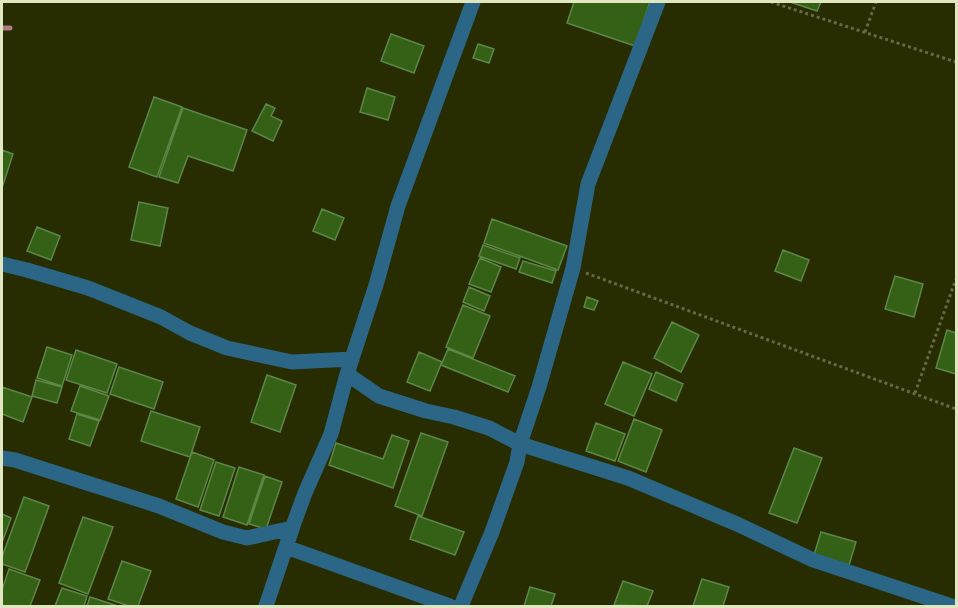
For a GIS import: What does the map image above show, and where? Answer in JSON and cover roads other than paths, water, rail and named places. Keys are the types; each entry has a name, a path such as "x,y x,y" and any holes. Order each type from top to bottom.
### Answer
{"street":[{"path":"266,606 305,493 331,435 398,206 473,2"},
{"path":"461,606 514,472 520,444 573,268 588,184 658,2"},
{"path":"2,264 87,288 160,317 226,348 292,362 352,358"},
{"path":"347,374 379,396 489,428 520,444 628,478 737,524 813,560 952,606"},
{"path":"2,458 15,460 159,506 223,532 247,538 292,528"},
{"path":"286,547 450,606"}],"waterway":[{"path":"2,28 10,28"}]}
